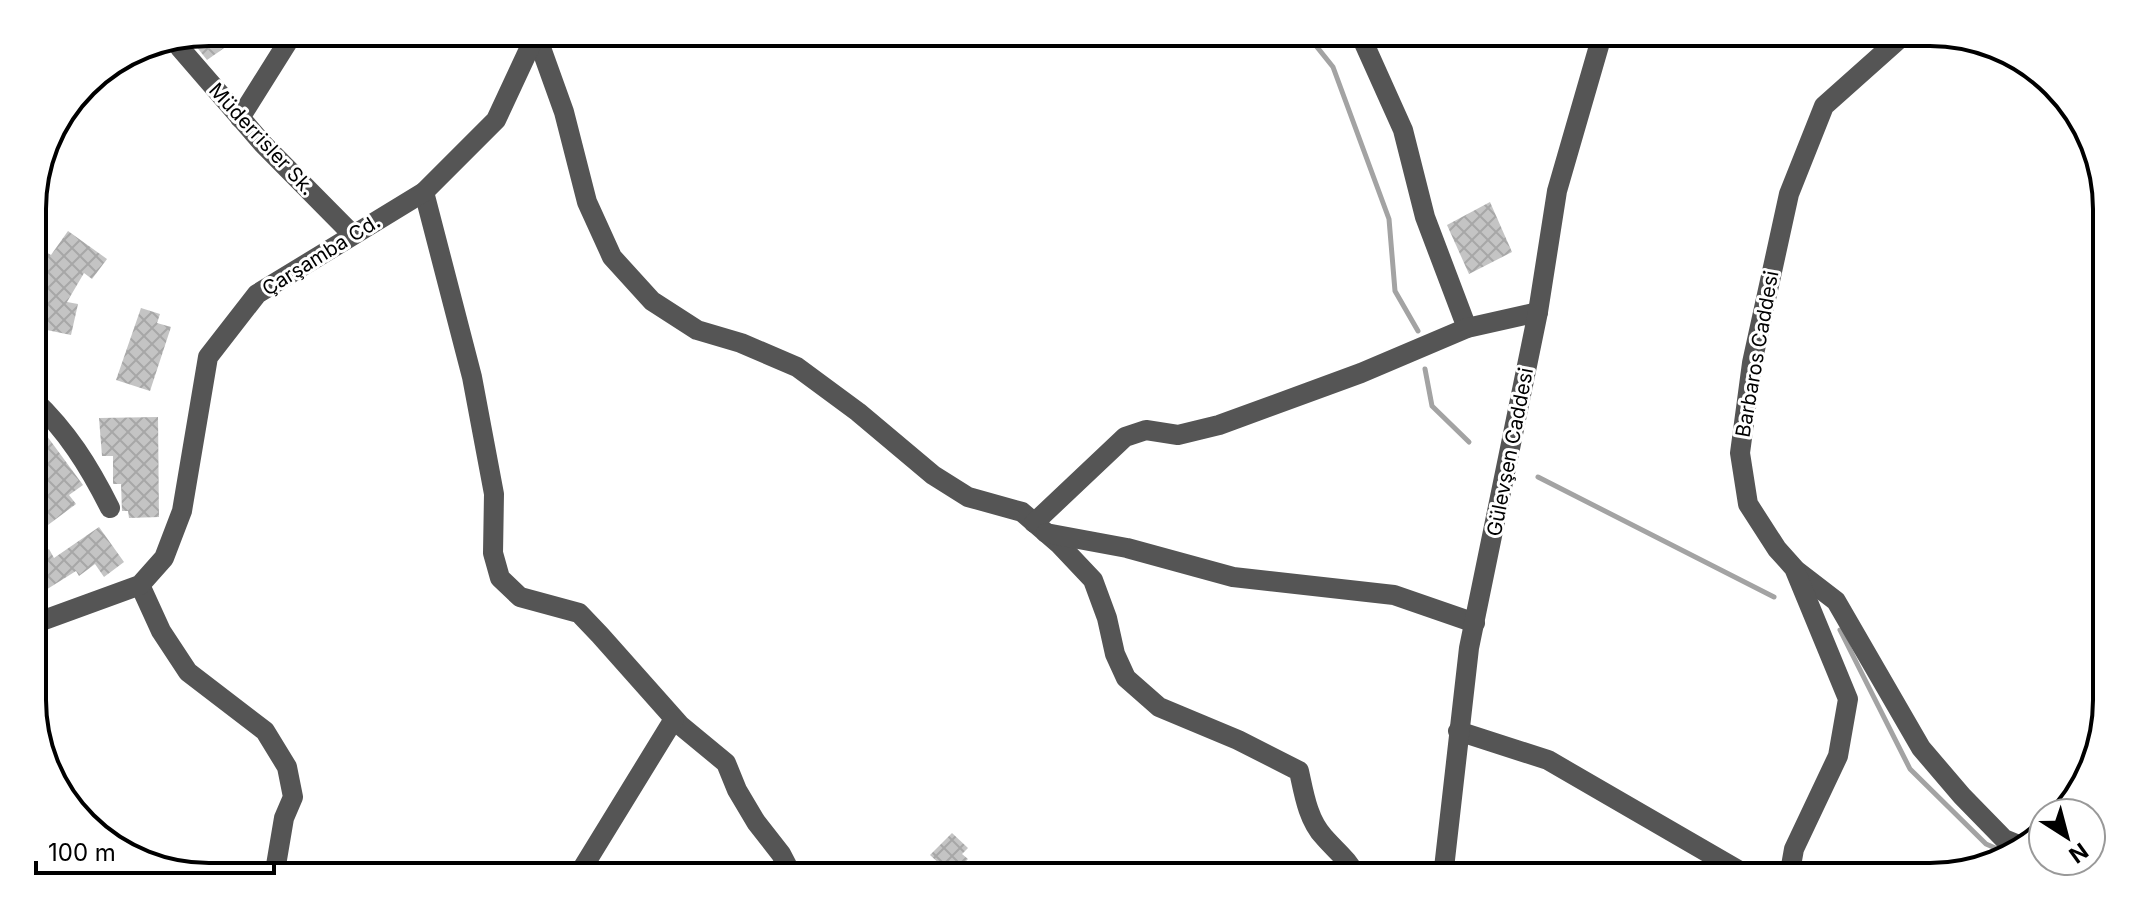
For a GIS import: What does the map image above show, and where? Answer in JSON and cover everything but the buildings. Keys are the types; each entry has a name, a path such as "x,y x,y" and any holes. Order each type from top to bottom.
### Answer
{"street":[{"path":"240,118 285,46"},
{"name":"Çarşamba Cd.","path":"140,585 164,558 182,511 208,357 257,294 424,192 496,120 530,46"},
{"path":"541,46 564,112 587,202 612,257 652,301 697,330 741,343 797,367 858,412 933,475 968,497 1022,512 1093,580 1107,618 1115,654 1126,678 1159,707 1238,740 1299,771 1310,814 1322,836 1350,863"},
{"path":"1365,46 1403,130 1425,217 1467,328"},
{"name":"Gülevşen Caddesi","path":"1444,863 1458,731 1475,623 1538,312 1557,191 1599,46"},
{"name":"Barbaros Caddesi","path":"1792,863 1794,849 1838,756 1848,699 1794,568 1777,549 1748,504 1740,453 1752,363 1789,194 1824,106 1891,46"},
{"name":"Müderrisler Sk.","path":"180,49 240,118 353,235"},
{"path":"424,192 472,377 494,494 493,553 500,578 520,597 579,613 674,719 726,763 737,790 756,822 786,863"},
{"path":"1040,528 1125,437 1146,430 1178,435 1219,425 1361,373 1467,328 1538,312"},
{"path":"46,411 58,422 85,460 110,508"},
{"path":"1040,528 1233,577 1394,595 1475,623"},
{"path":"1794,568 1836,601 1921,748 1962,796 2010,841"},
{"path":"46,619 140,585 161,631 188,672 265,731 287,767 293,797 284,818 276,863"},
{"path":"586,863 674,719"},
{"path":"1458,731 1548,760 1726,863"}],"waterway":[{"path":"1316,46 1333,67 1389,219 1395,291 1418,331"},
{"path":"1425,369 1432,406 1469,442"},
{"path":"1538,477 1774,597"},
{"path":"1840,630 1910,769 1986,844 1996,848"}]}
